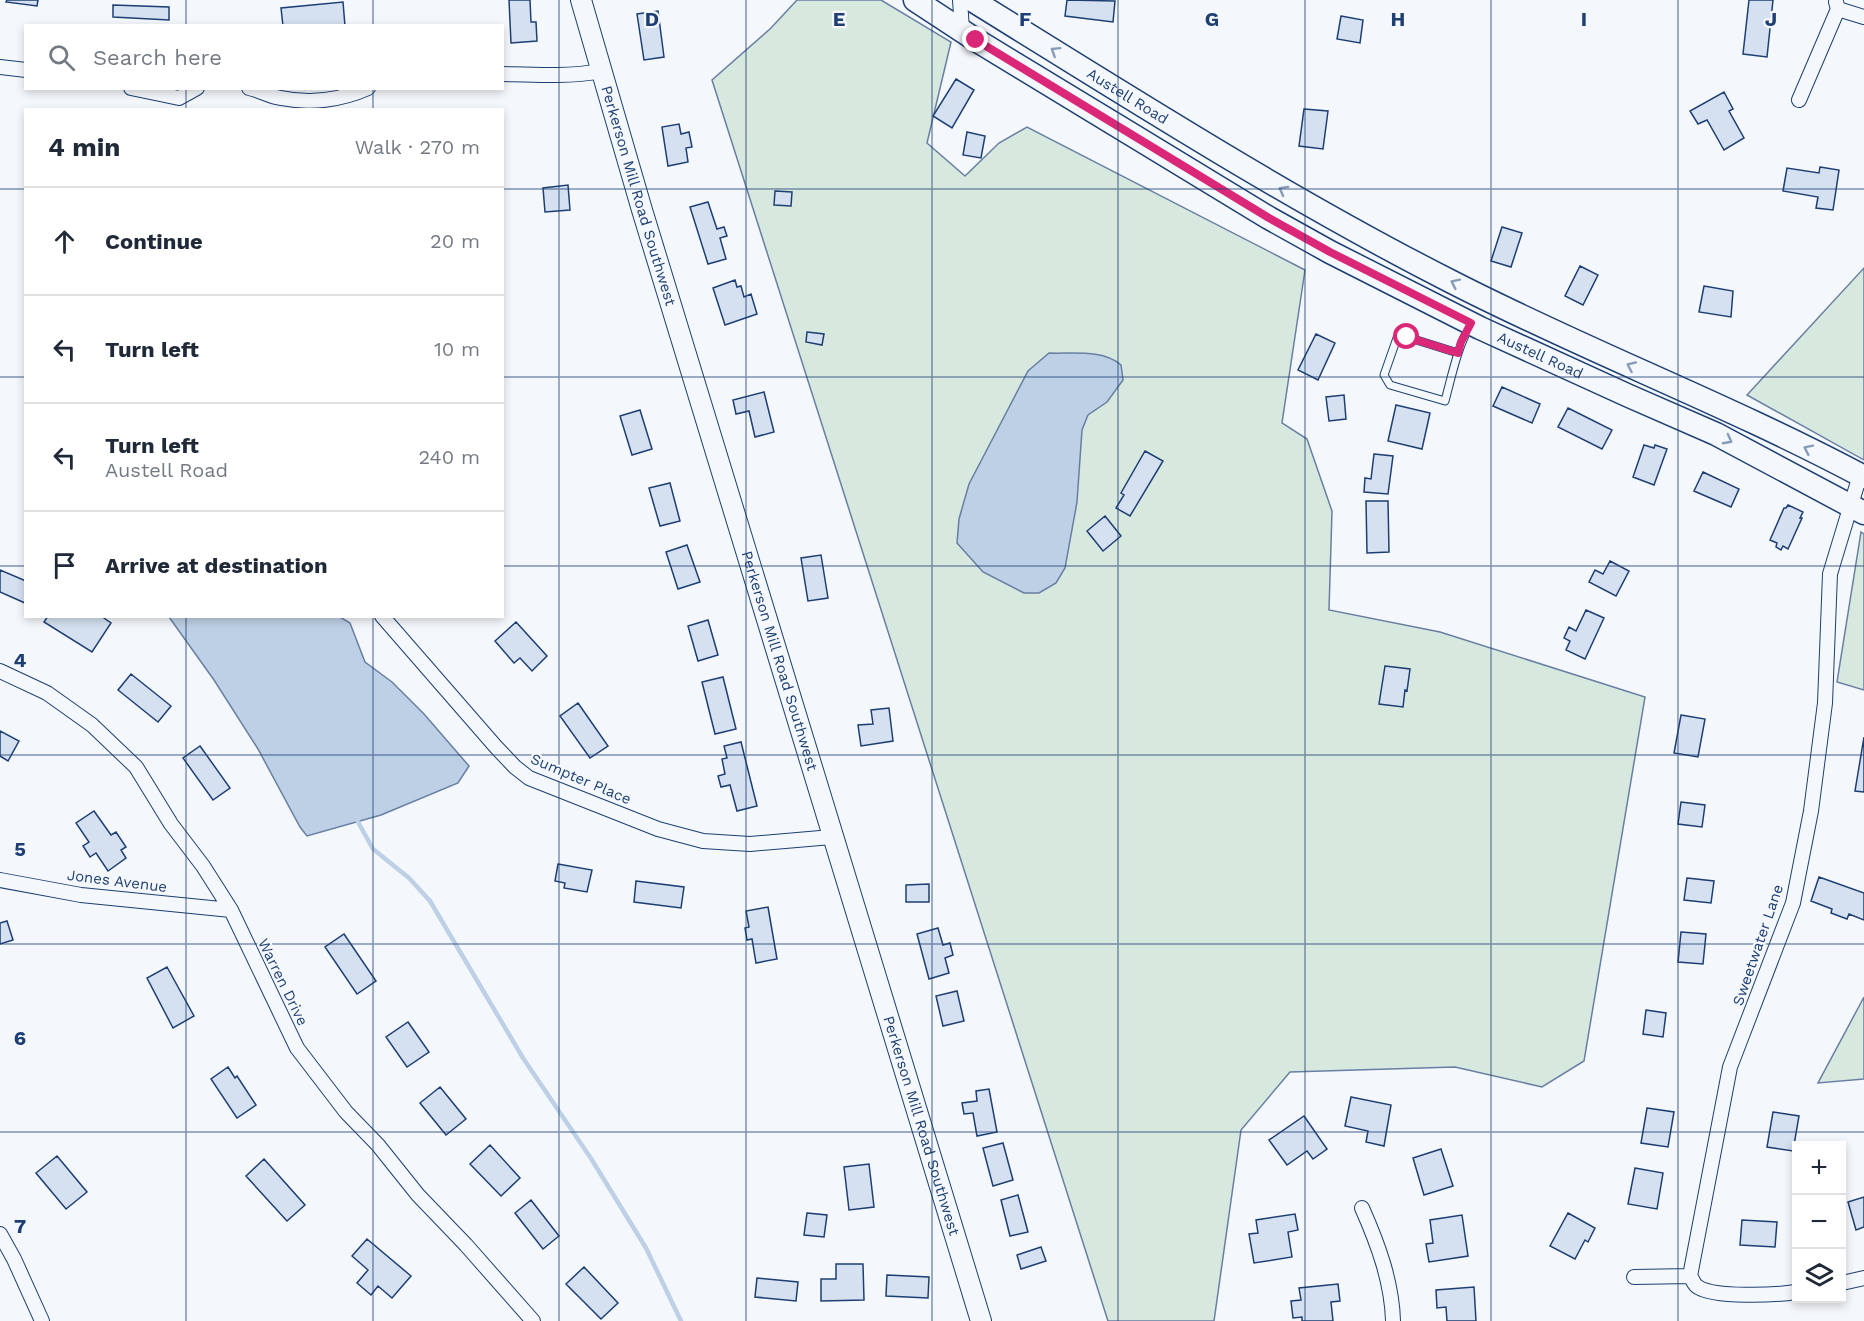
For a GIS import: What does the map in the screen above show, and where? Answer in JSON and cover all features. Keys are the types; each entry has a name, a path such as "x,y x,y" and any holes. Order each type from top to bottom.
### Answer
{"main road":[{"name":"Austell Road","path":"915,0 1269,218 1330,252 1471,323 1716,434 1857,510"},
{"name":"Austell Road","path":"972,0 1256,175 1433,272 1582,344 1714,403 1862,476"}],"street":[{"name":"Perkerson Mill Road Southwest","path":"581,0 642,210 981,1321"},
{"path":"960,0 962,30"},
{"path":"1799,100 1837,4 1864,17"},
{"path":"0,67 24,70"},
{"path":"504,74 587,74 601,70"},
{"path":"137,90 179,104 195,90"},
{"path":"255,90 280,98 324,101 357,94 364,90"},
{"name":"Sweetwater Lane","path":"1690,1276 1730,1067 1793,903 1811,811 1825,703 1830,574 1857,510 1862,476"},
{"name":"Sumpter Place","path":"384,618 496,747 529,778 658,829 703,841 750,844 832,837"},
{"name":"Warren Drive","path":"0,671 46,693 92,724 136,767 171,824 203,866 231,910 297,1048 346,1112 378,1144 418,1195 533,1321"},
{"name":"Jones Avenue","path":"0,880 81,895 231,910"},
{"path":"1362,1208 1376,1238 1387,1276 1392,1321"},
{"path":"0,1234 14,1258 42,1321"},
{"path":"1634,1277 1690,1276 1695,1286 1707,1291 1746,1294 1792,1292"},
{"path":"1846,1282 1864,1278"}],"lane":[{"path":"1458,353 1407,337 1397,338 1384,375 1390,385 1445,401 1461,342 1471,323"}],"shaded area":[{"path":"797,0 881,0 951,42 927,143 965,176 999,143 1027,127 1305,270 1282,423 1307,439 1332,511 1329,610 1440,632 1645,697 1584,1061 1542,1087 1455,1067 1290,1072 1241,1130 1214,1321 1108,1321 712,80 771,28"},
{"path":"1864,268 1864,460 1747,395"},
{"path":"1861,532 1864,534 1864,690 1837,682"},
{"path":"1864,997 1864,1079 1818,1083"}],"water":[{"path":"1049,353 1087,353 1114,360 1121,365 1123,380 1107,402 1088,415 1082,430 1077,502 1065,568 1056,583 1039,593 1024,593 983,572 957,543 959,519 969,484 1028,371"},
{"path":"170,618 342,618 350,623 365,662 392,682 424,714 469,766 458,783 381,815 307,836 258,749 214,680"}],"building":[{"path":"7,0 38,0 37,6 6,2"},
{"path":"509,0 530,0 531,22 536,22 537,41 511,43"},
{"path":"1067,0 1115,1 1113,22 1065,16"},
{"path":"1749,0 1773,0 1767,57 1743,54"},
{"path":"343,2 345,24 283,24 281,8"},
{"path":"113,5 169,7 169,20 113,17"},
{"path":"658,11 664,57 644,60 637,14"},
{"path":"1341,16 1363,20 1360,43 1337,39"},
{"path":"956,79 974,90 952,128 933,116"},
{"path":"1724,92 1733,109 1729,111 1744,138 1724,150 1707,120 1698,124 1690,111"},
{"path":"1304,109 1328,111 1323,149 1299,146"},
{"path":"679,124 681,134 689,132 692,147 686,148 688,162 668,166 662,127"},
{"path":"967,132 985,136 981,158 963,155"},
{"path":"1820,167 1839,170 1833,210 1816,208 1818,197 1783,191 1787,168 1819,173"},
{"path":"568,185 570,210 545,212 543,188"},
{"path":"775,191 792,192 791,206 774,205"},
{"path":"708,202 717,229 724,227 727,236 720,238 726,259 708,264 690,207"},
{"path":"1502,227 1522,233 1511,267 1491,261"},
{"path":"1580,266 1598,275 1583,305 1565,296"},
{"path":"735,280 737,287 741,286 744,297 751,294 757,314 725,325 713,288"},
{"path":"1704,286 1733,291 1731,317 1699,312"},
{"path":"807,332 824,334 822,345 806,342"},
{"path":"1316,334 1335,343 1318,380 1298,370"},
{"path":"1502,387 1540,404 1532,423 1493,406"},
{"path":"764,392 774,432 755,437 749,411 736,414 733,400"},
{"path":"1344,395 1346,419 1329,421 1326,397"},
{"path":"1396,405 1430,413 1422,449 1388,441"},
{"path":"1568,408 1612,430 1602,449 1558,427"},
{"path":"640,410 652,449 632,455 620,416"},
{"path":"1644,445 1654,448 1655,445 1667,449 1654,485 1633,477"},
{"path":"1145,451 1163,461 1130,516 1116,508 1124,495 1121,493"},
{"path":"1374,454 1393,456 1388,494 1364,492 1365,478 1371,479"},
{"path":"1703,472 1739,489 1731,507 1694,491"},
{"path":"670,483 680,521 660,526 649,488"},
{"path":"1366,501 1388,501 1389,552 1367,553"},
{"path":"1788,505 1803,512 1788,549 1783,546 1781,550 1776,547 1777,543 1770,540 1784,508"},
{"path":"1105,516 1121,536 1103,551 1087,531"},
{"path":"687,545 700,582 678,589 666,552"},
{"path":"821,555 828,598 808,601 801,558"},
{"path":"1610,561 1629,571 1616,596 1589,582 1595,570 1603,574"},
{"path":"0,570 24,580 24,603 0,592"},
{"path":"1586,610 1604,618 1585,659 1566,650 1570,641 1564,638 1569,627 1576,631"},
{"path":"47,618 104,618 111,623 92,652 44,622"},
{"path":"708,620 718,655 698,661 688,626"},
{"path":"516,622 547,656 532,671 520,658 514,663 495,641"},
{"path":"1385,666 1410,669 1403,707 1379,704"},
{"path":"131,674 171,706 158,722 118,690"},
{"path":"723,677 736,729 715,734 702,682"},
{"path":"578,703 608,746 590,758 560,716"},
{"path":"889,708 893,741 861,746 858,725 873,724 871,710"},
{"path":"1681,715 1705,719 1698,757 1674,753"},
{"path":"0,731 19,741 8,761 0,756"},
{"path":"1864,737 1864,792 1855,791"},
{"path":"741,742 757,806 737,811 730,785 721,787 718,776 725,774 722,759 727,758 724,746"},
{"path":"200,746 230,788 213,800 183,758"},
{"path":"1681,802 1705,805 1702,827 1678,824"},
{"path":"94,811 111,835 116,832 126,847 121,850 126,858 108,871 96,853 90,857 83,846 89,842 76,823"},
{"path":"558,864 592,870 587,892 564,888 565,883 555,881"},
{"path":"1819,877 1864,893 1864,920 1849,914 1847,919 1831,913 1832,909 1811,901"},
{"path":"1687,878 1714,881 1711,903 1684,900"},
{"path":"636,881 684,887 681,908 634,902"},
{"path":"929,884 929,902 906,902 906,885"},
{"path":"768,907 777,959 756,963 752,939 747,940 745,928 749,927 746,911"},
{"path":"7,921 13,940 0,944 0,923"},
{"path":"938,928 943,945 950,943 953,955 945,958 949,973 929,979 917,934"},
{"path":"1681,932 1706,934 1703,964 1678,962"},
{"path":"344,934 376,981 357,994 325,947"},
{"path":"167,967 194,1016 173,1028 147,978"},
{"path":"957,991 964,1021 943,1026 936,996"},
{"path":"1646,1010 1666,1013 1663,1037 1643,1034"},
{"path":"408,1022 429,1052 407,1067 386,1037"},
{"path":"228,1067 235,1078 237,1076 256,1105 237,1118 211,1079"},
{"path":"440,1087 466,1119 446,1135 420,1103"},
{"path":"989,1089 997,1132 977,1136 973,1113 964,1114 962,1103 977,1101 976,1091"},
{"path":"1351,1097 1391,1105 1384,1146 1366,1142 1368,1131 1345,1126"},
{"path":"1647,1108 1674,1112 1668,1147 1641,1143"},
{"path":"1773,1112 1799,1116 1795,1141 1792,1141 1792,1151 1767,1147"},
{"path":"1304,1116 1327,1149 1313,1159 1307,1151 1287,1165 1269,1140"},
{"path":"1003,1143 1013,1180 993,1186 983,1148"},
{"path":"490,1145 520,1178 501,1196 470,1164"},
{"path":"1441,1149 1453,1186 1424,1195 1413,1158"},
{"path":"57,1156 87,1192 66,1209 36,1173"},
{"path":"264,1159 305,1205 287,1221 246,1176"},
{"path":"869,1164 874,1207 849,1210 844,1167"},
{"path":"1635,1168 1663,1173 1657,1209 1628,1204"},
{"path":"1018,1195 1028,1232 1010,1236 1001,1200"},
{"path":"1864,1197 1864,1227 1856,1230 1848,1202"},
{"path":"531,1200 559,1236 543,1249 515,1213"},
{"path":"807,1213 827,1215 824,1237 804,1235"},
{"path":"1568,1213 1595,1228 1588,1242 1585,1240 1575,1259 1550,1246"},
{"path":"1295,1214 1298,1230 1288,1232 1292,1257 1254,1263 1249,1234 1258,1233 1256,1220"},
{"path":"1462,1215 1468,1256 1429,1262 1426,1244 1433,1243 1430,1220"},
{"path":"1742,1220 1777,1222 1775,1247 1740,1245"},
{"path":"367,1239 411,1276 392,1298 378,1286 371,1295 357,1283 368,1270 352,1256"},
{"path":"1041,1247 1046,1261 1021,1269 1017,1255"},
{"path":"836,1264 863,1264 864,1300 821,1301 821,1279 836,1279"},
{"path":"584,1267 618,1303 601,1319 566,1284"},
{"path":"887,1275 929,1277 928,1298 886,1296"},
{"path":"757,1278 798,1282 796,1301 755,1297"},
{"path":"1338,1284 1340,1301 1331,1302 1333,1321 1302,1321 1302,1317 1293,1318 1291,1301 1301,1300 1299,1288"},
{"path":"1474,1287 1476,1321 1447,1321 1446,1307 1437,1308 1436,1290"}],"waterway":[{"path":"358,822 373,849 409,878 430,901 523,1058 592,1160 646,1248 681,1321"}],"route":[{"path":"976,40 1269,218 1330,252 1471,323 1458,353 1407,337"}]}
